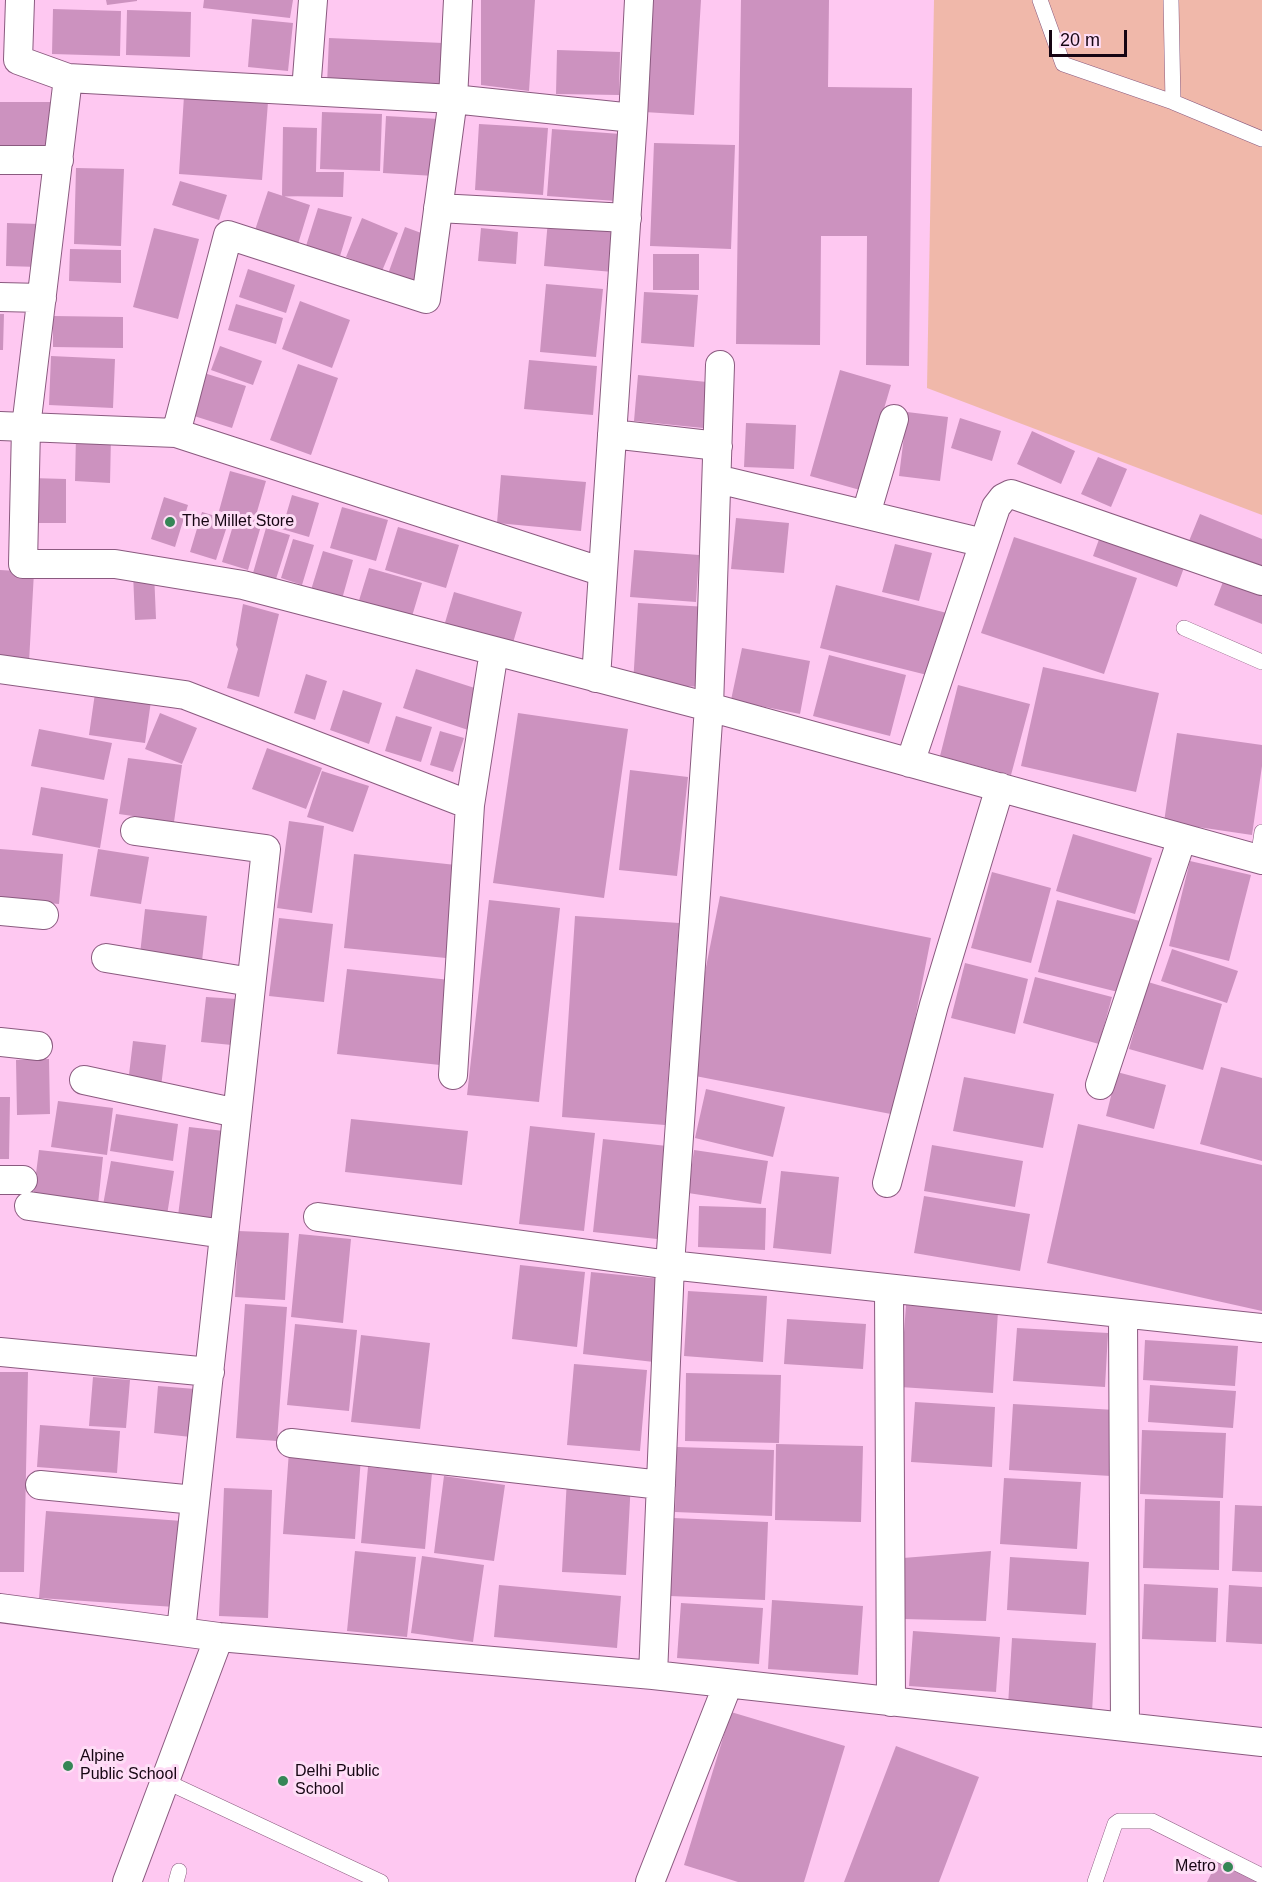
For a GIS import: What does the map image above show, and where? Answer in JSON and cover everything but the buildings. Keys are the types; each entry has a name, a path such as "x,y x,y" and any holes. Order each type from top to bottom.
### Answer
{"street":[{"path":"20,0 18,60 68,78 453,99 633,118"},
{"path":"306,91 313,0"},
{"path":"176,432 228,235 426,299 453,99 458,0"},
{"path":"596,678 627,218 639,0"},
{"path":"68,78 42,298 13,427 12,564 115,564 243,585 709,707 1182,838 1261,851"},
{"path":"0,160 59,160"},
{"path":"438,208 627,218"},
{"path":"0,297 42,298"},
{"path":"653,1675 670,1265 709,707 720,365"},
{"path":"866,514 894,419"},
{"path":"13,427 176,432 603,572"},
{"path":"612,434 718,446"},
{"path":"717,479 984,543"},
{"path":"910,763 996,507 1003,498 1011,494 1262,580"},
{"path":"453,1075 470,805 494,651"},
{"path":"0,669 185,695 470,805"},
{"path":"887,1183 934,1005 1000,787"},
{"path":"135,831 266,849 181,1632"},
{"path":"1100,1085 1182,838"},
{"path":"0,911 44,915"},
{"path":"106,958 251,982"},
{"path":"0,1042 38,1046"},
{"path":"84,1080 237,1113"},
{"path":"17,1189 224,1234"},
{"path":"318,1217 670,1265 1262,1328"},
{"path":"889,1289 891,1702"},
{"path":"1123,1314 1125,1727"},
{"path":"0,1352 210,1372"},
{"path":"291,1443 661,1485"},
{"path":"40,1485 195,1500"},
{"path":"0,1608 219,1638 653,1675 1262,1742"},
{"path":"127,1882 219,1638"},
{"path":"650,1882 728,1684"}],"lane":[{"path":"1040,0 1063,64 1173,102 1262,139"},
{"path":"1171,0 1173,102"},
{"path":"1184,628 1262,662"},
{"path":"165,1781 381,1882"},
{"path":"1095,1882 1115,1824 1119,1821 1152,1821 1262,1876"}],"shaded area":[{"path":"934,0 1262,0 1262,515 927,388"}],"place":[{"name":"The Millet Store","path":"170,522"},
{"name":"Alpine Public School","path":"68,1766"},
{"name":"Delhi Public School","path":"283,1781"},
{"name":"Metro","path":"1228,1867"}]}
